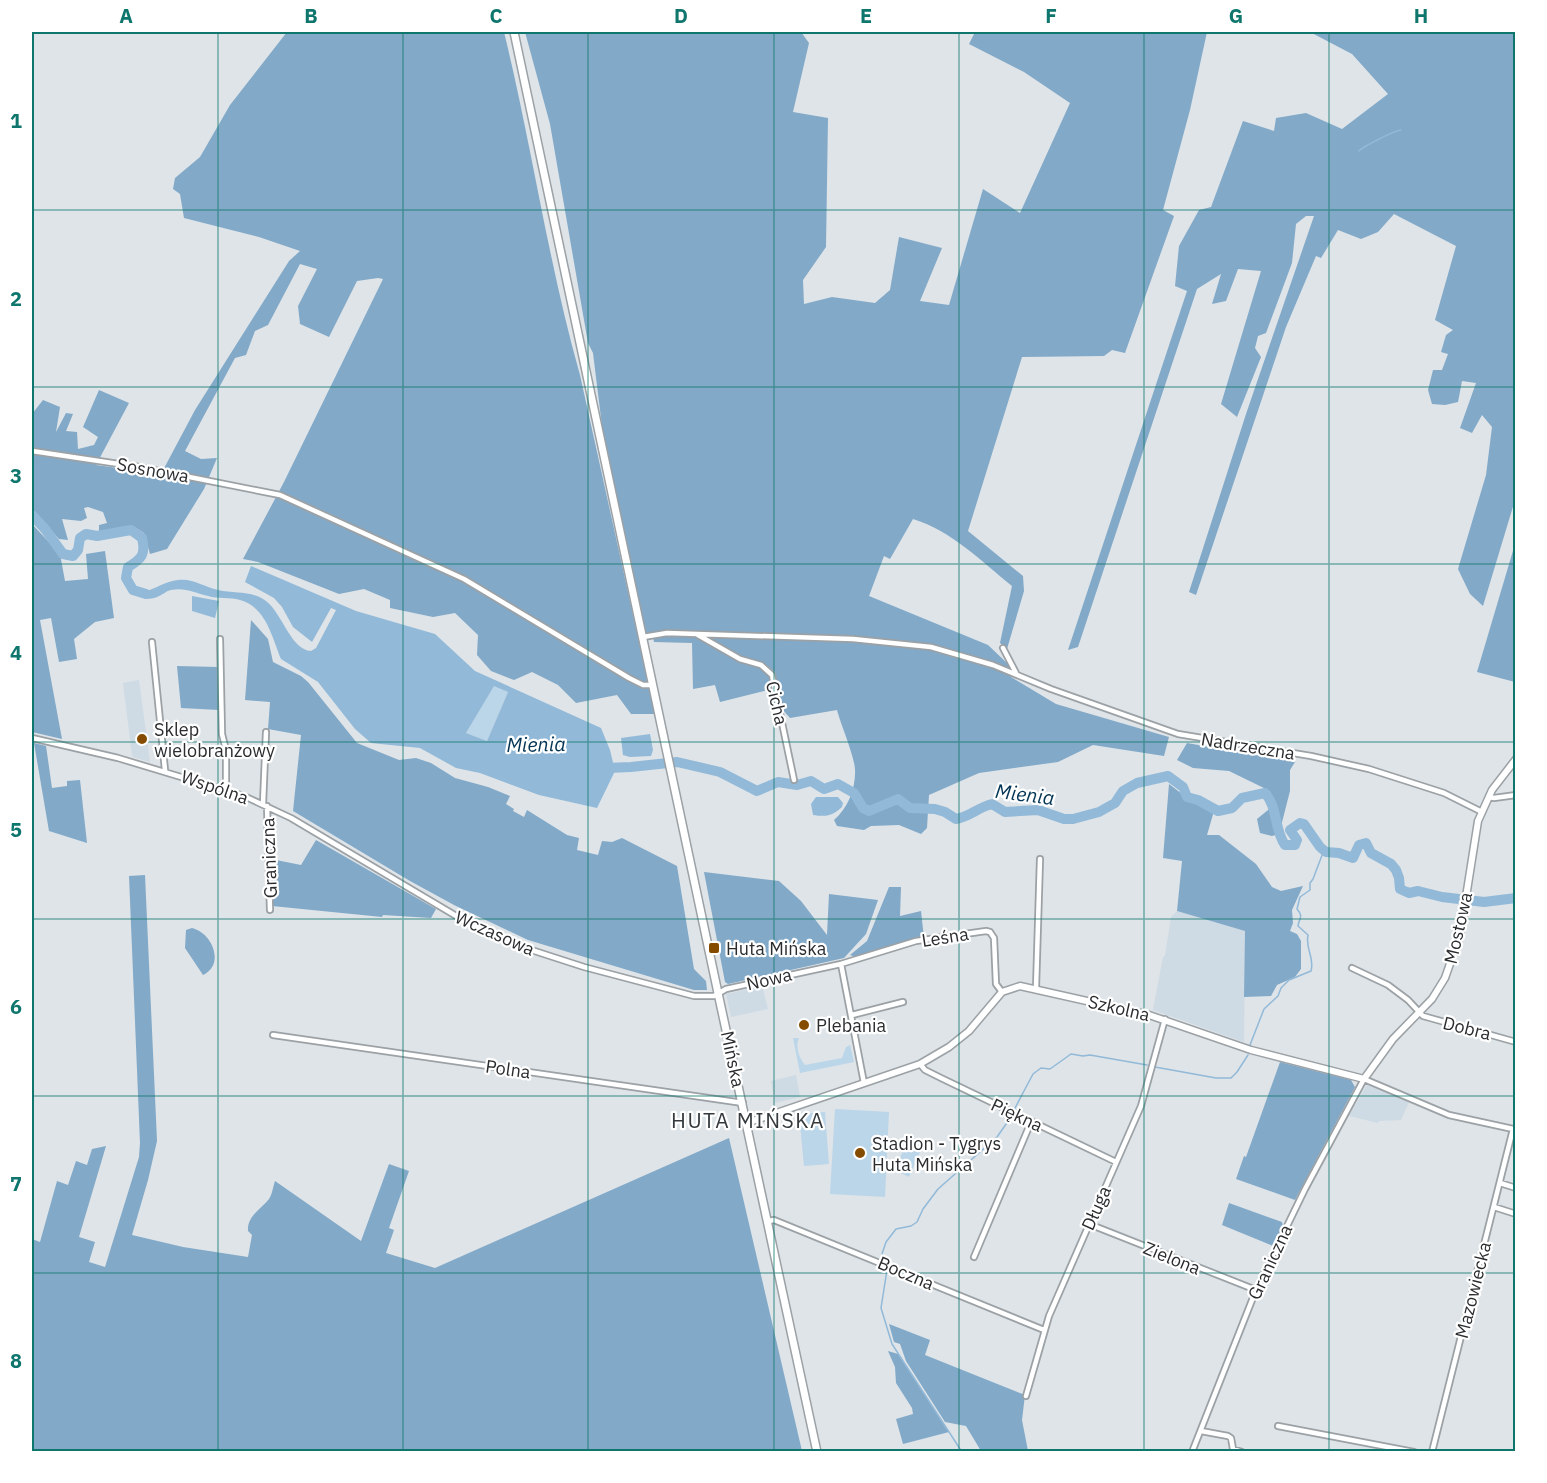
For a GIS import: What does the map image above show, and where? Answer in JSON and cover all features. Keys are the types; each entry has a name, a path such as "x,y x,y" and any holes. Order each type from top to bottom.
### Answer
{"main road":[{"name":"Mińska","path":"514,32 817,1452"}],"street":[{"name":"Sosnowa","path":"32,452 139,466 274,492 464,579 629,678 643,685 653,685"},
{"name":"Nadrzeczna","path":"643,637 667,633 853,639 898,643 952,652 1016,673 1051,689 1178,734 1311,756 1370,769 1444,793 1482,812"},
{"name":"Cicha","path":"697,635 740,659 761,665 772,675 794,780"},
{"path":"220,639 226,789"},
{"path":"152,642 165,770"},
{"path":"1003,648 1016,673"},
{"name":"Graniczna","path":"266,732 265,805 270,910"},
{"name":"Wspólna","path":"32,738 165,770 226,789 291,818"},
{"name":"Mostowa","path":"1364,1079 1393,1039 1432,999 1448,971 1460,935 1477,828 1482,812 1496,783 1515,759"},
{"path":"1488,796 1494,798 1515,795"},
{"name":"Wczasowa","path":"291,818 468,923 516,945 584,967 694,996 714,996 718,993"},
{"path":"1036,988 1040,860"},
{"name":"Leśna","path":"841,964 908,943 986,931 990,932 994,938 996,984 1002,992"},
{"path":"841,964 864,1083"},
{"name":"Nowa","path":"718,993 755,982 841,964"},
{"name":"Dobra","path":"1352,968 1381,980 1429,1018 1515,1042"},
{"name":"Szkolna","path":"1002,992 1016,986 1036,988 1165,1019 1251,1050 1364,1079 1449,1115 1514,1128"},
{"path":"747,1123 920,1064 948,1047 969,1030 1002,992"},
{"path":"852,1015 903,1002"},
{"name":"Długa","path":"1026,1396 1044,1330 1141,1106 1165,1019"},
{"name":"Polna","path":"273,1035 743,1103"},
{"name":"Piękna","path":"920,1064 924,1070 1116,1162"},
{"name":"Graniczna","path":"1192,1452 1256,1290 1305,1189 1364,1079"},
{"path":"974,1257 1031,1122"},
{"name":"Mazowiecka","path":"1432,1452 1514,1128"},
{"path":"1500,1183 1515,1188"},
{"path":"1494,1207 1515,1214"},
{"name":"Boczna","path":"768,1221 774,1220 815,1235 1044,1330"},
{"name":"Zielona","path":"1089,1224 1256,1290"},
{"path":"1278,1426 1414,1452"},
{"path":"1201,1431 1230,1437 1233,1449 1242,1452"}],"shaded area":[{"path":"287,32 504,32 549,247 580,375 655,714 631,714 617,695 576,703 558,685 532,672 514,680 491,671 477,655 478,635 455,613 433,617 390,608 390,600 364,589 339,594 258,562 243,559 284,482 383,279 357,281 329,337 300,324 298,306 317,269 300,264 268,325 255,331 246,355 235,358 185,451 201,459 217,458 204,489 167,549 150,554 144,533 133,526 99,531 99,525 107,523 103,512 88,507 84,508 87,518 81,521 62,519 68,540 59,539 32,509 32,414 43,400 60,407 56,432 66,413 73,414 66,431 77,432 78,449 94,445 98,437 83,427 99,390 129,403 96,465 161,474 195,410 289,261 300,251 259,237 184,218 180,194 173,189 175,178 200,157 230,105"},
{"path":"525,32 801,32 809,43 793,112 828,118 826,247 803,280 804,304 832,297 875,303 890,290 899,237 942,248 920,301 949,305 983,189 1020,213 1070,103 1024,72 969,44 975,32 1207,32 1190,110 1163,210 1174,216 1125,353 1112,350 1104,356 1022,357 968,531 1023,576 1024,591 1007,649 1000,643 1012,586 966,548 927,524 913,519 890,559 884,556 869,596 988,645 1009,665 1011,677 1056,704 1169,737 1164,756 1093,745 1058,762 979,773 929,795 927,828 921,834 899,825 871,826 864,830 837,826 834,820 850,797 855,769 837,710 790,718 782,709 775,672 766,665 741,657 699,634 667,630 644,636 602,426 593,353 588,343 550,124"},
{"path":"1310,32 1515,32 1515,500 1483,606 1470,594 1458,569 1486,475 1492,427 1482,415 1472,433 1460,428 1476,383 1462,381 1458,402 1445,405 1432,404 1428,390 1433,370 1442,370 1448,354 1441,352 1446,335 1453,330 1435,320 1456,246 1394,214 1378,232 1361,239 1338,230 1321,258 1316,256 1286,327 1196,595 1189,592 1246,414 1314,216 1306,216 1296,224 1292,263 1266,333 1258,336 1255,348 1261,357 1237,417 1221,404 1261,271 1238,269 1226,301 1212,304 1221,274 1197,289 1078,647 1068,650 1187,291 1175,286 1179,246 1199,210 1211,207 1243,121 1274,131 1276,118 1306,113 1342,129 1388,94 1352,54"},
{"path":"32,524 60,554 65,581 88,579 86,554 105,551 114,618 95,622 74,639 77,659 59,662 51,618 40,620 62,739 32,732"},
{"path":"1515,544 1515,682 1477,672"},
{"path":"251,620 268,639 273,662 308,682 357,743 399,760 416,758 431,763 455,778 510,796 506,804 514,809 513,811 524,817 527,810 567,835 579,838 577,850 598,855 602,841 612,842 622,838 677,866 694,969 706,981 707,990 694,990 528,940 410,881 293,811 301,735 268,729 270,702 245,700"},
{"path":"666,633 695,636 741,662 759,667 770,675 772,689 720,702 715,685 693,689 692,643 654,642 653,637"},
{"path":"177,666 218,667 219,710 181,708"},
{"path":"139,680 150,762 132,755 123,683"},
{"path":"494,685 508,692 487,741 466,733"},
{"path":"34,743 46,746 52,788 67,786 67,781 80,780 87,843 49,831"},
{"path":"1187,743 1295,762 1290,770 1290,791 1279,834 1272,836 1260,833 1257,819 1273,806 1268,790 1229,771 1193,768 1177,760"},
{"path":"1169,784 1185,798 1214,811 1207,835 1219,835 1256,864 1272,887 1281,891 1303,886 1292,910 1293,923 1290,931 1297,934 1301,941 1301,969 1295,977 1277,985 1271,996 1244,997 1245,931 1177,911 1182,861 1163,858"},
{"path":"316,840 436,909 431,918 383,915 382,917 272,906 271,859 301,865"},
{"path":"704,872 779,881 801,901 827,935 829,894 878,900 866,934 844,958 728,984 725,982"},
{"path":"145,875 157,1141 132,1235 183,1247 248,1257 252,1235 248,1231 248,1226 255,1213 269,1199 275,1181 361,1241 389,1164 409,1171 389,1228 394,1230 386,1253 435,1268 729,1138 802,1451 32,1451 32,1239 40,1242 57,1181 68,1185 76,1161 87,1165 92,1149 106,1146 79,1237 95,1242 89,1262 105,1267 139,1157 129,876"},
{"path":"889,887 901,887 900,916 921,911 924,938 859,958 850,955 867,941"},
{"path":"1177,911 1245,931 1244,1042 1153,1010 1171,917"},
{"path":"192,928 206,936 214,950 214,964 203,975 185,948 186,930"},
{"path":"762,986 768,1009 731,1017 726,994"},
{"path":"793,1038 799,1038 798,1052 805,1065 842,1058 846,1047 850,1045 854,1062 800,1073"},
{"path":"1280,1062 1351,1080 1355,1087 1295,1200 1236,1179"},
{"path":"796,1075 800,1097 775,1103 771,1081"},
{"path":"1367,1085 1409,1102 1401,1120 1379,1121 1378,1123 1349,1116"},
{"name":"Stadion - Tygrys Huta Mińska","path":"835,1109 889,1112 885,1197 830,1194"},
{"path":"825,1112 829,1164 804,1166 799,1114"},
{"path":"906,1145 920,1152 909,1177 894,1170"},
{"path":"1229,1203 1282,1222 1283,1226 1273,1246 1222,1225"},
{"path":"889,1324 930,1340 925,1355 1025,1395 1022,1420 1028,1451 981,1451 966,1426 945,1422 906,1361 900,1344 894,1342"},
{"path":"888,1351 898,1354 949,1432 903,1444 896,1419 913,1414 912,1408 896,1383 895,1367"}],"water":[{"path":"251,566 356,611 435,634 475,671 601,728 615,771 597,808 539,795 480,773 456,768 420,748 371,743 355,729 318,682 281,659 267,624 256,609 249,604 236,599 212,597 181,589 169,590 151,599 140,597 129,591 139,588 143,592 169,582 183,580 194,581 218,590 255,595 272,607 298,644 311,651 316,648 336,610 331,608 312,642 293,627 274,598 245,582","holes":["494,686 508,692 487,741 466,733"]},
{"path":"192,596 219,601 215,618 192,611"},
{"path":"650,734 653,750 651,756 623,755 621,738"},
{"path":"816,797 838,797 843,803 842,807 829,815 813,815 811,804"}],"waterway":[{"path":"1359,151 1401,130"},
{"path":"32,515 63,554 73,556 78,550 80,538 86,534 97,536 131,530 142,538 143,552 140,559 128,567 126,578 133,590 146,594"},
{"name":"Mienia","path":"602,767 631,767 677,762 720,772 757,791 778,782 797,785 811,781 824,789 838,784 854,793 863,808 869,811 898,799 910,808 935,809 956,819 992,804 1005,812 1038,810 1064,819 1073,819 1099,812 1115,803 1123,791 1137,783 1168,776 1183,787 1187,797 1218,811 1232,808 1242,798 1265,793 1272,805 1279,833 1285,845 1295,845 1297,840 1290,830 1300,823 1304,824 1326,852 1339,853 1353,858 1359,845 1366,843 1371,853 1391,864 1399,878 1400,889 1409,893 1418,891 1442,897 1484,902 1516,898"},
{"path":"1250,1045 1264,1009 1278,996 1281,988 1289,980 1311,971 1308,935 1298,926 1301,916 1297,909 1300,897 1310,890 1310,883 1324,850"},
{"path":"1014,1110 1033,1074 1041,1068 1050,1069 1071,1054 1147,1065"},
{"path":"1155,1067 1216,1078 1231,1078 1248,1055"},
{"path":"890,1263 882,1254 886,1242 896,1229 911,1226 917,1222 923,1209 938,1189 997,1137 1011,1117"},
{"path":"887,1270 881,1308 892,1344 962,1452"}],"place":[{"name":"Sklep wielobranżowy","path":"142,739"},
{"name":"Huta Mińska","path":"714,948"},
{"name":"Plebania","path":"804,1025"},
{"name":"Stadion - Tygrys Huta Mińska","path":"860,1153"}],"district":[{"name":"HUTA MIŃSKA","path":"748,1120"}]}
